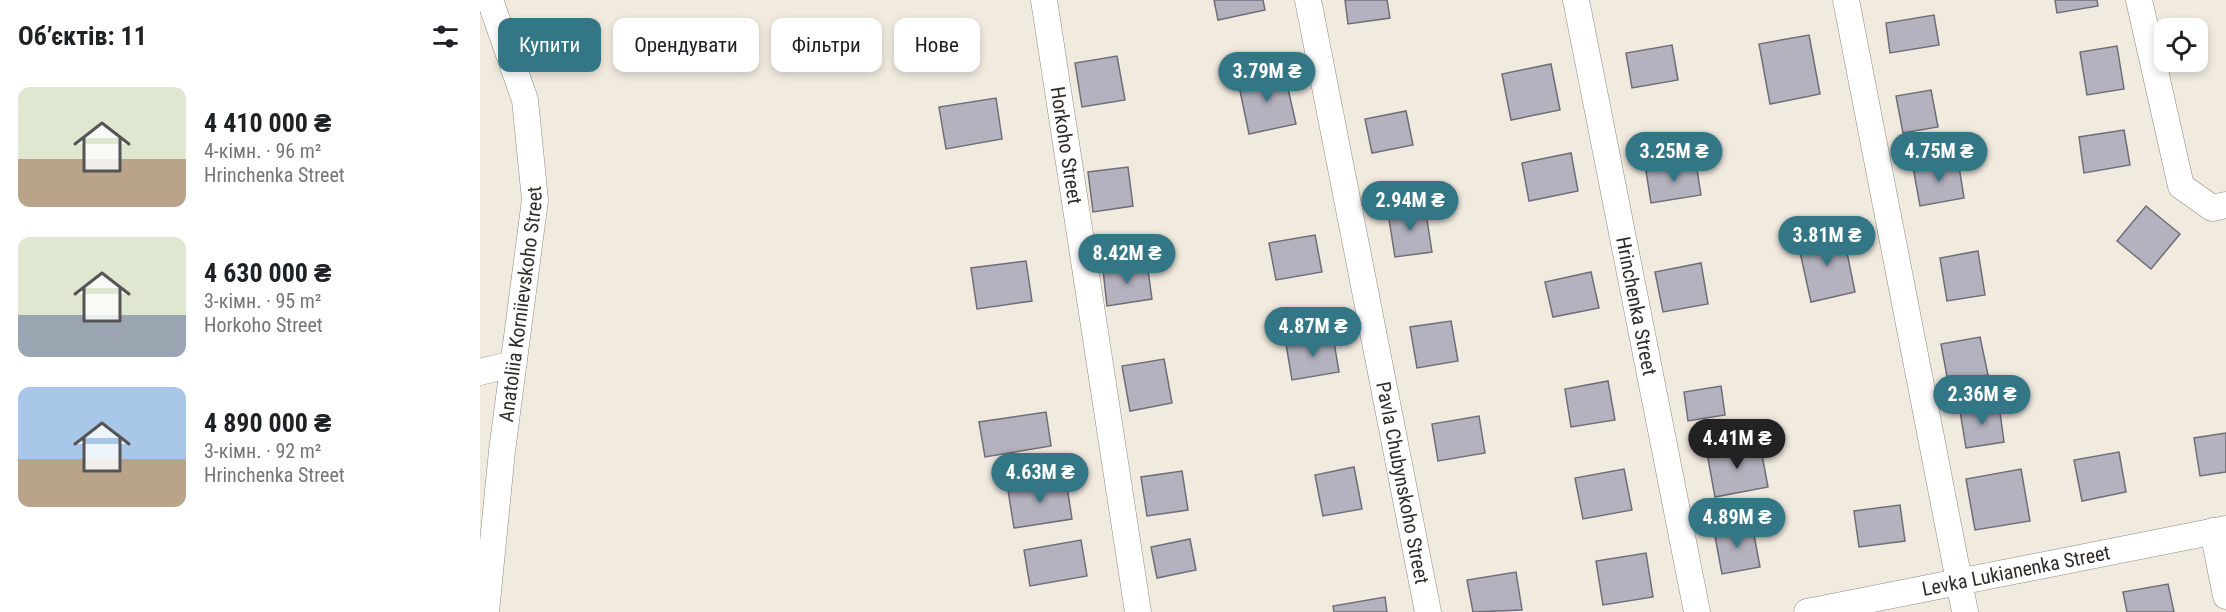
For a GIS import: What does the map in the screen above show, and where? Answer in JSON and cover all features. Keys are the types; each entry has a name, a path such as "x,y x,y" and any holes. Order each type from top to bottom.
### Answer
{"street":[{"name":"Anatoliia Korniievskoho Street","path":"486,612 502,451 535,200 525,100 490,0"},
{"name":"Horkoho Street","path":"1044,0 1138,612"},
{"name":"Pavla Chubynskoho Street","path":"1308,0 1428,612"},
{"name":"Hrinchenka Street","path":"1576,0 1697,612"},
{"path":"1846,0 1965,612"},
{"path":"2139,0 2181,186 2212,208 2226,205"},
{"path":"480,372 513,364"},
{"path":"2220,530 2226,596"},
{"name":"Levka Lukianenka Street","path":"1807,612 2220,530"}],"building":[{"path":"1214,0 1263,0 1265,10 1218,20"},
{"path":"1345,0 1387,0 1390,18 1348,24"},
{"path":"2055,0 2097,0 2098,6 2057,13"},
{"path":"1934,15 1939,45 1890,53 1886,23"},
{"path":"1809,35 1820,94 1770,104 1759,44"},
{"path":"1672,45 1678,80 1632,88 1626,53"},
{"path":"2117,46 2124,89 2087,95 2080,52"},
{"path":"1117,56 1125,100 1082,107 1075,63"},
{"path":"1551,64 1560,110 1511,120 1502,74"},
{"path":"1284,71 1296,124 1249,134 1238,81"},
{"path":"1931,90 1938,127 1903,133 1896,96"},
{"path":"996,98 1002,139 946,149 939,107"},
{"path":"1406,111 1413,145 1372,153 1365,119"},
{"path":"2124,130 2130,165 2084,173 2079,137"},
{"path":"1571,153 1578,191 1529,201 1522,163"},
{"path":"1958,160 1964,198 1920,206 1913,167"},
{"path":"1696,163 1701,195 1651,203 1646,171"},
{"path":"1128,167 1133,206 1093,212 1088,172"},
{"path":"2146,206 2180,234 2151,269 2117,241"},
{"path":"1425,207 1432,252 1395,257 1388,213"},
{"path":"1843,233 1855,292 1811,302 1798,243"},
{"path":"1315,235 1322,272 1276,280 1269,243"},
{"path":"1978,251 1985,295 1947,301 1940,258"},
{"path":"1026,261 1032,301 977,309 971,268"},
{"path":"1147,263 1152,299 1107,306 1103,270"},
{"path":"1701,263 1708,304 1663,312 1655,272"},
{"path":"1591,272 1599,308 1553,317 1545,282"},
{"path":"1451,321 1458,361 1417,368 1410,327"},
{"path":"1333,336 1339,372 1292,380 1286,344"},
{"path":"1980,337 1988,375 1948,382 1941,344"},
{"path":"1164,359 1172,403 1130,411 1122,366"},
{"path":"1608,381 1615,420 1571,427 1565,389"},
{"path":"1721,386 1725,415 1688,421 1684,392"},
{"path":"1999,405 2004,442 1966,448 1960,411"},
{"path":"1046,412 1051,446 985,457 979,422"},
{"path":"1479,416 1485,453 1438,461 1432,424"},
{"path":"2226,433 2226,472 2200,476 2194,438"},
{"path":"1760,444 1768,487 1715,497 1707,453"},
{"path":"2119,452 2126,492 2082,501 2074,460"},
{"path":"1354,467 1362,509 1323,516 1315,475"},
{"path":"1624,469 1632,510 1583,519 1575,478"},
{"path":"2021,469 2030,521 1975,530 1966,479"},
{"path":"1182,471 1188,510 1147,516 1141,477"},
{"path":"1066,480 1072,519 1014,528 1008,490"},
{"path":"1900,505 1905,541 1859,547 1854,511"},
{"path":"1752,524 1760,567 1722,574 1714,531"},
{"path":"1190,539 1196,570 1157,578 1151,547"},
{"path":"1081,540 1087,576 1030,586 1024,550"},
{"path":"1646,553 1653,597 1603,605 1596,561"},
{"path":"1516,572 1522,610 1473,612 1467,580"},
{"path":"2168,584 2174,612 2127,612 2123,592"},
{"path":"1385,597 1387,612 1334,612 1333,606"}]}
